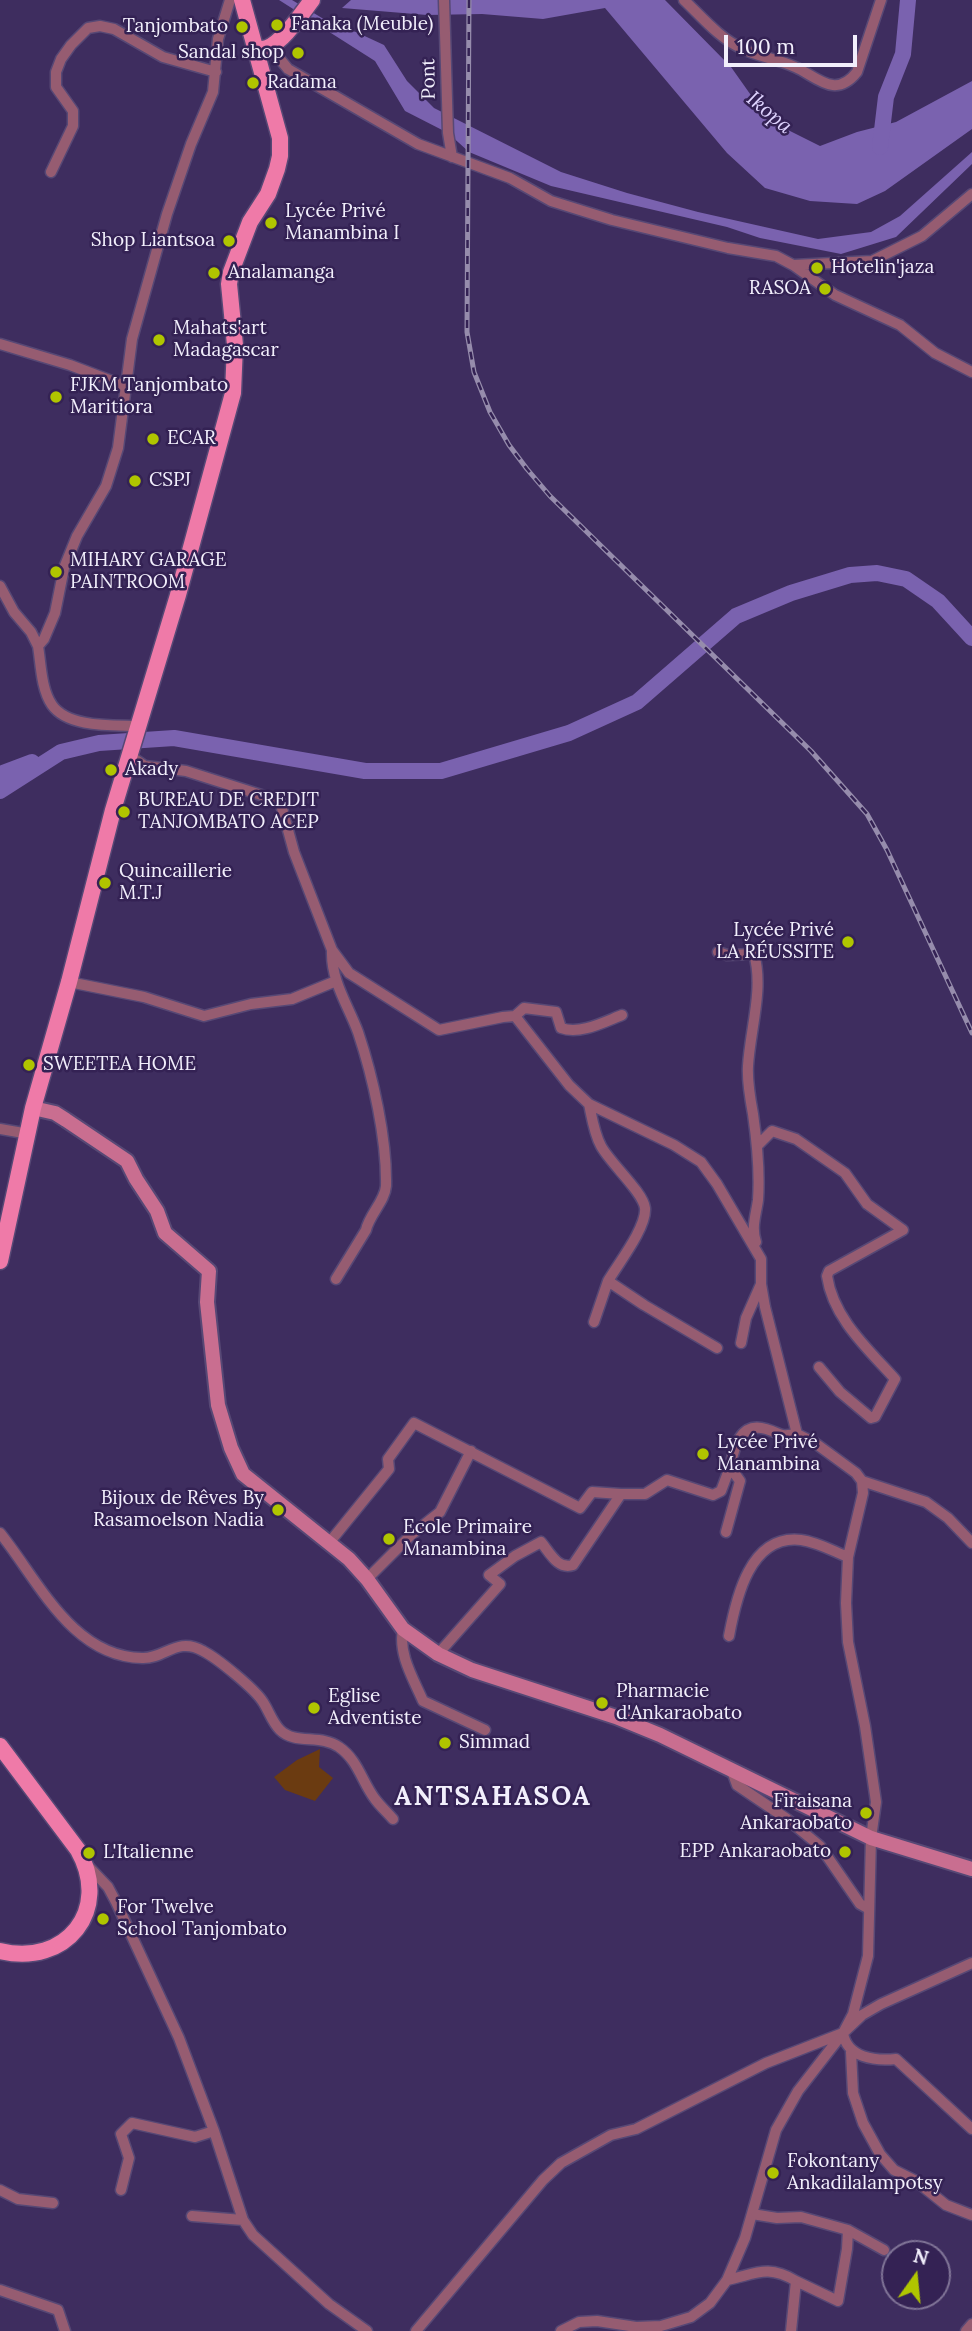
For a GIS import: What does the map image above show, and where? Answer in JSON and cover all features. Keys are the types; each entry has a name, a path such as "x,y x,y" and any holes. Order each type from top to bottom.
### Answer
{"main road":[{"path":"0,1261 33,1108 133,740 178,595 233,393 235,345 229,284 231,272 250,222 272,184 280,156 280,138 263,48 242,0"},
{"path":"263,48 287,32 312,0"},
{"path":"0,1745 62,1827 86,1864 90,1891 86,1913 79,1928 61,1944 40,1954 16,1955 0,1951"}],"street":[{"path":"38,646 44,639 55,613 64,568 77,536 106,486 118,448 132,340 175,190 213,92 218,39 230,0"},
{"name":"Pont","path":"444,0 448,133 452,157"},
{"path":"684,0 734,45 758,56 792,66 829,85 851,80 857,72 881,0"},
{"path":"51,172 73,126 74,111 56,87 56,72 71,45 88,28 100,26 114,29 163,57 216,72"},
{"path":"263,48 288,69 418,144 510,178 551,201 612,220 729,248 776,256 835,295 900,325 935,353 972,372"},
{"path":"793,265 873,261 929,231 972,194"},
{"path":"818,283 826,265"},
{"path":"0,344 70,365 125,386"},
{"path":"0,586 38,646 43,681 53,707 64,716 133,740 145,766 186,771 281,801 294,852 332,950 349,973 439,1030 515,1016 524,1008 556,1012 561,1028 568,1031 587,1028 622,1015"},
{"path":"332,950 336,981 358,1034 374,1093 383,1142 386,1190 367,1223 366,1230 336,1279"},
{"path":"718,951 727,955 754,954 756,961 757,984 748,1066 748,1089 757,1146 758,1200 753,1234 761,1259 761,1284 797,1434"},
{"path":"69,982 144,997 204,1016 251,1004 292,999 336,981"},
{"path":"515,1016 569,1085 589,1104 701,1162 724,1195 761,1259"},
{"path":"589,1104 601,1146 639,1193 645,1209 642,1224 608,1280 594,1322"},
{"path":"33,1108 55,1113 127,1161 157,1211 165,1233 209,1271 207,1302 218,1405 231,1448 243,1474 349,1559 403,1629 438,1654 472,1670 616,1717 660,1735 870,1838 972,1869"},
{"path":"0,1129 29,1134"},
{"path":"757,1146 772,1131 796,1139 845,1173 867,1204 903,1230 829,1272 827,1276 839,1311 870,1354 895,1379 875,1416 871,1418 840,1392 819,1367"},
{"path":"608,1280 644,1305 717,1348"},
{"path":"741,1343 746,1318 761,1284"},
{"path":"329,1543 389,1469 388,1459 414,1423 580,1508 592,1492 645,1494 667,1480 713,1495 721,1491 740,1435 750,1429 764,1428 782,1437 797,1434 815,1443 856,1473 862,1481 863,1493 848,1557 848,1643 865,1726 876,1802 870,1838 868,1956 853,2014 843,2033 845,2044 851,2052 853,2093 863,2123 880,2154 894,2170 916,2181 946,2205 972,2214"},
{"path":"367,1579 411,1535 440,1512 471,1451"},
{"path":"726,1532 740,1481 730,1466"},
{"path":"862,1481 926,1502 948,1518 972,1542"},
{"path":"438,1654 500,1584 489,1575 515,1556 541,1542 559,1564 567,1567 573,1565 621,1494"},
{"path":"0,1533 46,1597 80,1633 124,1657 146,1659 179,1645 192,1646 203,1651 254,1690 275,1724 288,1737 326,1740 339,1747 354,1761 375,1799 393,1819"},
{"path":"729,1636 739,1589 764,1549 792,1540 805,1541 848,1557"},
{"path":"403,1629 400,1641 402,1650 423,1701 485,1730"},
{"path":"732,1771 737,1785 787,1819 820,1846 860,1905 869,1909"},
{"path":"86,1864 108,1888 116,1902 179,2038 214,2131 243,2220 253,2235 329,2304 367,2331"},
{"path":"561,2331 579,2322 597,2321 636,2327 661,2326 691,2317 710,2303 727,2280 745,2238 776,2130 798,2091 843,2033 862,2015 972,1963"},
{"path":"416,2331 543,2180 561,2163 611,2135 636,2129 766,2063 843,2033"},
{"path":"851,2052 881,2060 896,2059 972,2129"},
{"path":"121,2190 130,2158 121,2134 132,2123 195,2137 214,2131"},
{"path":"0,2190 19,2199 53,2203"},
{"path":"752,2214 777,2218 801,2217 848,2230 881,2248"},
{"path":"192,2216 243,2220"},
{"path":"727,2280 763,2270 786,2275 838,2301 848,2230"},
{"path":"791,2331 796,2281"},
{"path":"0,2290 58,2310 65,2331"},
{"path":"966,2331 972,2325"}],"shaded area":[{"path":"279,0 292,0 337,27 356,32 384,45 407,81 434,108 561,172 698,212 818,239 871,232 900,216 972,152 972,164 896,237 841,254 760,238 727,227 551,186 469,152 448,133 405,111 375,61"},
{"path":"351,0 665,0 731,67 760,108 780,126 820,146 857,132 896,122 972,81 972,129 885,191 857,204 810,201 765,188 727,153 605,8 543,19 482,14 427,15 342,8"},
{"path":"320,1749 319,1767 333,1778 315,1801 285,1790 274,1777 297,1760"}],"waterway":[{"name":"Ikopa","path":"880,147 886,97 903,54 908,0"},
{"path":"0,791 61,752 99,743 174,738 365,771 441,771 569,733 637,702 736,616 791,593 850,575 877,573 906,579 938,601 972,638"},
{"name":"Ikopa","path":"0,774 32,762"}],"railway":[{"path":"469,0 467,332 474,372 490,412 509,445 550,496 811,751 867,814 887,850 972,1033"}],"place":[{"name":"Fanaka (Meuble)","path":"277,25"},
{"name":"Tanjombato","path":"242,27"},
{"name":"Sandal shop","path":"298,53"},
{"name":"Radama","path":"253,83"},
{"name":"Lycée Privé Manambina I","path":"271,223"},
{"name":"Shop Liantsoa","path":"229,241"},
{"name":"Hotelin'jaza","path":"817,268"},
{"name":"Analamanga","path":"214,273"},
{"name":"RASOA","path":"825,289"},
{"name":"Mahats'art Madagascar","path":"159,340"},
{"name":"FJKM Tanjombato Maritiora","path":"56,397"},
{"name":"ECAR","path":"153,439"},
{"name":"CSPJ","path":"135,481"},
{"name":"MIHARY GARAGE PAINTROOM","path":"56,572"},
{"name":"Akady","path":"111,770"},
{"name":"BUREAU DE CREDIT TANJOMBATO ACEP","path":"124,812"},
{"name":"Quincaillerie M.T.J","path":"105,883"},
{"name":"Lycée Privé LA RÉUSSITE","path":"848,942"},
{"name":"SWEETEA HOME","path":"29,1065"},
{"name":"Lycée Privé Manambina","path":"703,1454"},
{"name":"Bijoux de Rêves By Rasamoelson Nadia","path":"278,1510"},
{"name":"Ecole Primaire Manambina","path":"389,1539"},
{"name":"Pharmacie d'Ankaraobato","path":"602,1703"},
{"name":"Eglise Adventiste","path":"314,1708"},
{"name":"Simmad","path":"445,1743"},
{"name":"Firaisana Ankaraobato","path":"866,1813"},
{"name":"EPP Ankaraobato","path":"845,1852"},
{"name":"L'Italienne","path":"89,1853"},
{"name":"For Twelve School Tanjombato","path":"103,1919"},
{"name":"Fokontany Ankadilalampotsy","path":"773,2173"}],"district":[{"name":"ANTSAHASOA","path":"493,1798"}]}
